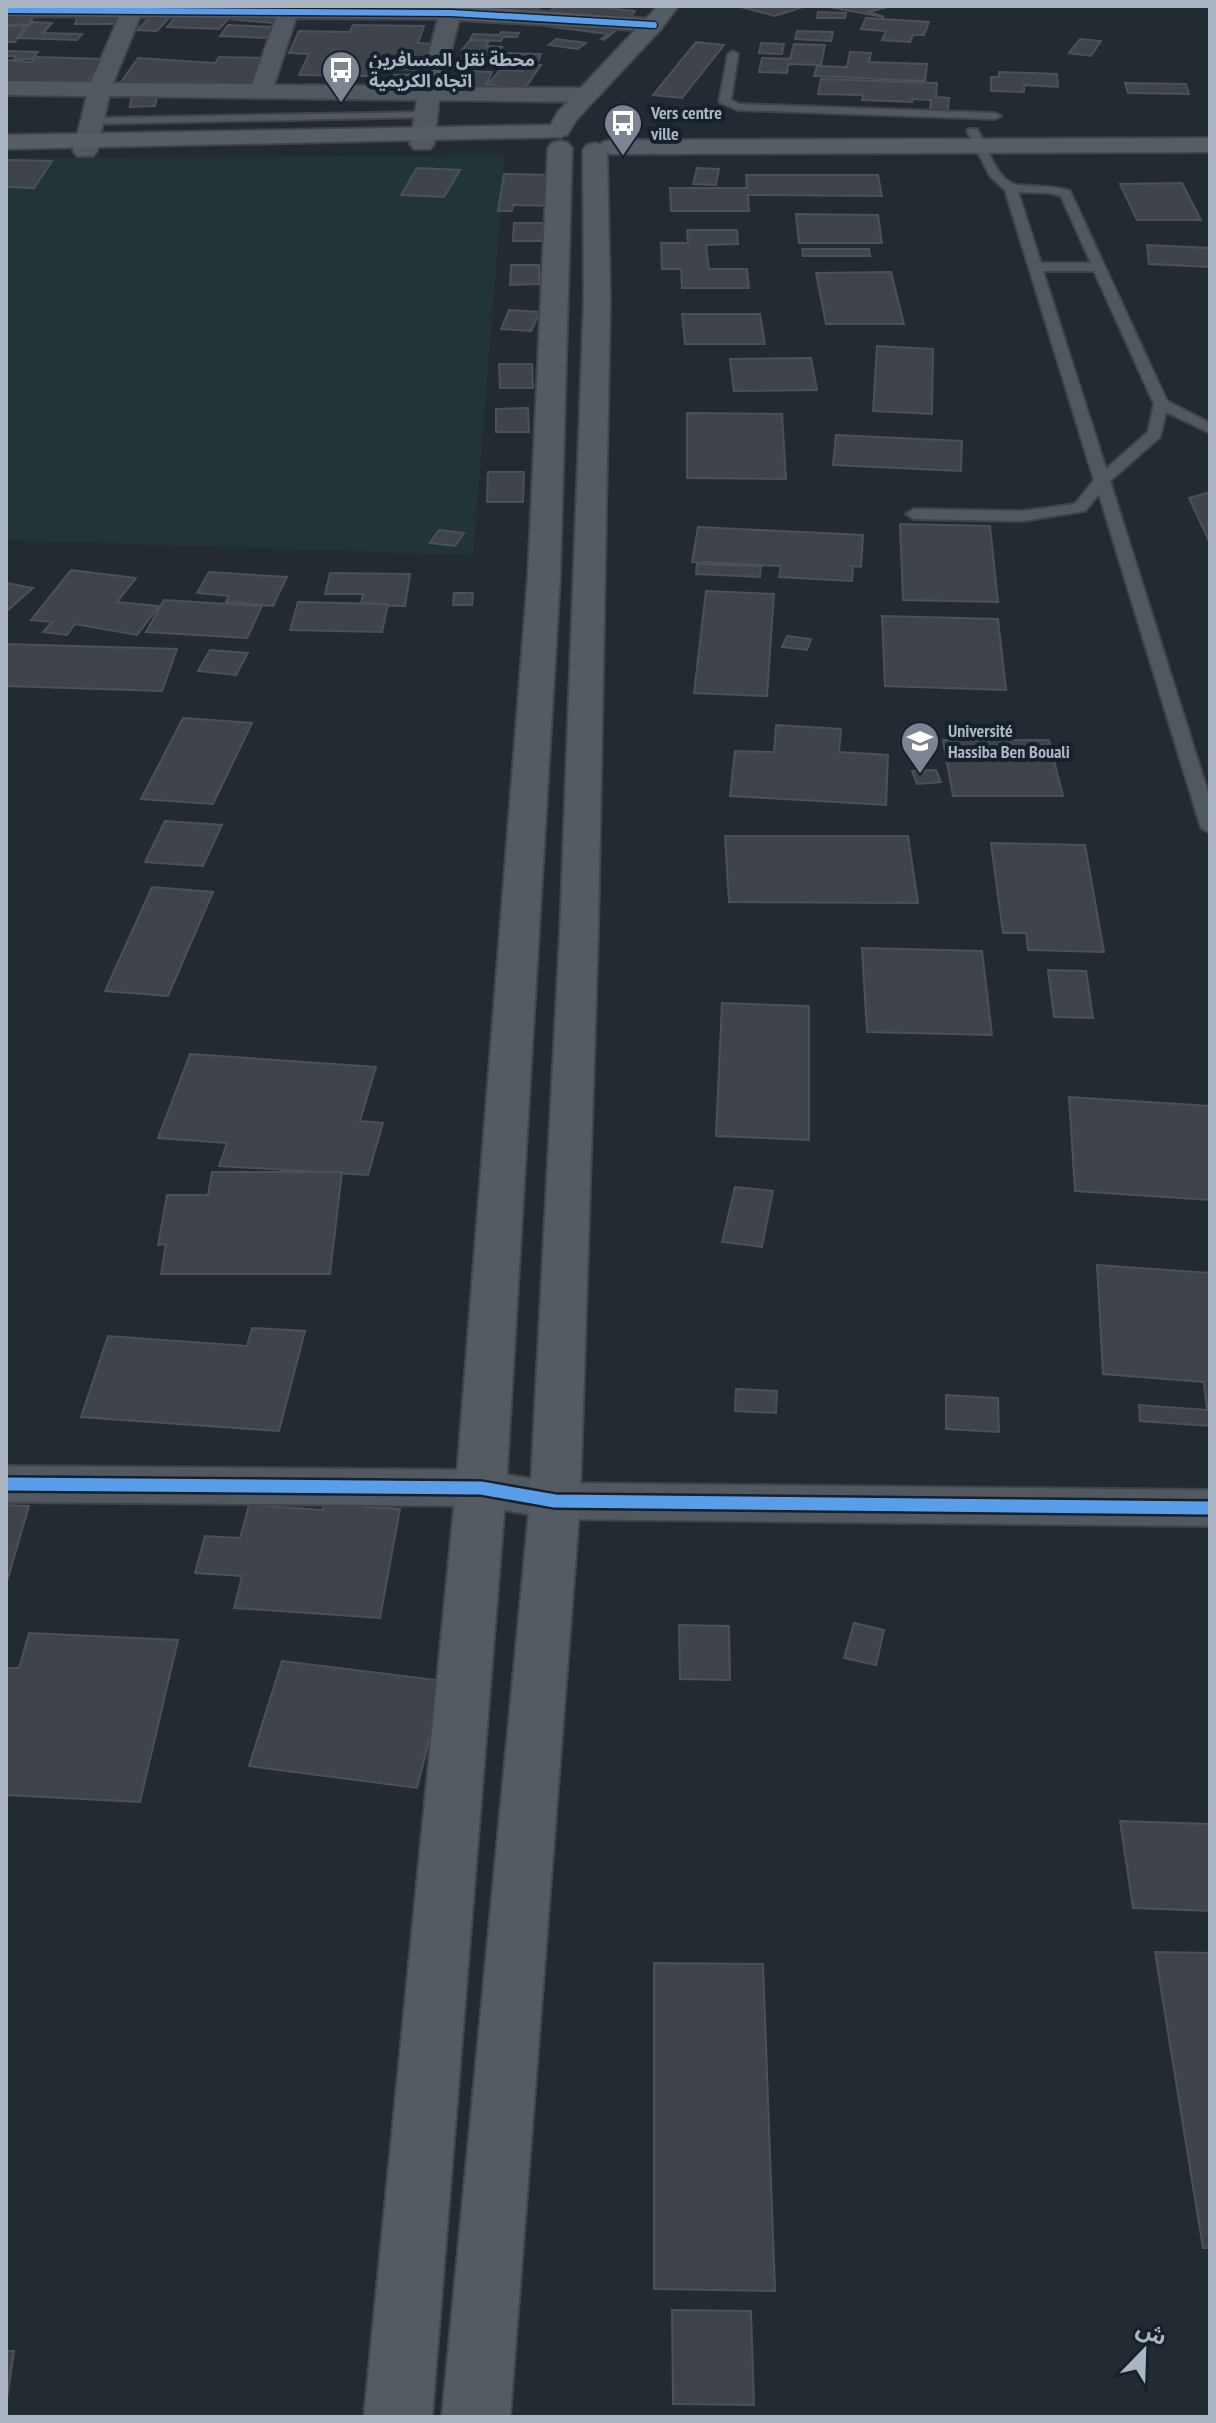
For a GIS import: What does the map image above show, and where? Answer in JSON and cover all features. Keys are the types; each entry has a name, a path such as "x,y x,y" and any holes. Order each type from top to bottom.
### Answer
{"main road":[{"path":"476,2417 555,1501 579,933 597,301 584,136 566,117 654,25 668,6"},
{"path":"398,2417 481,1488 544,576 584,136 602,103 605,77"},
{"path":"6,142 425,121 584,136 977,139 1210,145"},
{"path":"977,139 1210,133"},
{"path":"6,153 88,137"}],"street":[{"path":"88,137 99,90 132,9"},
{"path":"6,10 452,10 538,12 654,25"},
{"path":"261,91 289,10"},
{"path":"425,121 452,10"},
{"path":"6,88 261,91 425,121 589,95"},
{"path":"6,1484 481,1488 555,1501 1210,1508"}],"lane":[{"path":"733,54 725,102 737,107 852,117 995,116"},
{"path":"977,139 996,176 1011,188 1038,267 1210,828"},
{"path":"914,514 1023,516 1080,508 1103,479 1155,434 1161,404 1066,194 1051,189 1011,188"},
{"path":"1038,267 1099,267"},
{"path":"1161,404 1210,429"}],"green space":[{"path":"505,155 473,555 6,540 6,158"}],"building":[{"path":"474,6 540,6 536,14 471,12"},
{"path":"555,6 635,11 629,20 548,14"},
{"path":"737,6 806,6 775,16"},
{"path":"823,6 891,6 869,12 884,17"},
{"path":"12,10 38,11 28,25 6,25"},
{"path":"181,11 279,15 273,23 228,19 219,29 167,27"},
{"path":"818,12 846,13 845,18 817,18"},
{"path":"78,16 124,16 121,24 75,24"},
{"path":"151,16 170,17 157,31 137,30"},
{"path":"558,17 623,25 604,40 601,39 608,34 546,26"},
{"path":"866,18 929,22 924,35 913,35 910,42 882,40 886,31 861,29"},
{"path":"32,22 52,23 43,33 82,34 77,40 18,38"},
{"path":"228,25 274,27 266,38 220,36"},
{"path":"353,25 424,26 418,43 438,44 429,70 376,69 373,76 299,75 309,54 289,53 299,31 350,32"},
{"path":"6,26 25,26 15,42 6,42"},
{"path":"797,31 833,32 831,41 795,39"},
{"path":"501,32 519,33 517,37 503,37 501,41 470,40 473,34 499,35"},
{"path":"556,39 586,43 578,49 549,45"},
{"path":"1080,39 1101,41 1091,56 1069,53"},
{"path":"470,40 489,41 486,46 502,47 498,53 462,50"},
{"path":"696,42 724,45 682,98 653,95"},
{"path":"761,43 784,44 782,54 759,53"},
{"path":"794,44 825,45 821,65 788,64 787,73 759,72 762,58 790,59"},
{"path":"6,51 38,52 32,59 14,59 16,56 6,56"},
{"path":"463,52 490,52 488,61 461,61"},
{"path":"850,52 871,53 869,62 927,64 925,81 814,76 817,66 847,67"},
{"path":"493,53 541,54 538,62 523,62 521,66 489,65"},
{"path":"35,57 103,59 87,83 6,82 6,60 32,62"},
{"path":"219,57 268,58 254,83 121,82 138,58 215,63"},
{"path":"529,64 541,65 525,88 487,85 500,70 522,71"},
{"path":"463,71 492,72 485,87 456,86"},
{"path":"999,72 1057,74 1058,87 1024,85 1024,92 991,91 991,77 999,77"},
{"path":"428,74 428,81 394,81 394,75"},
{"path":"821,79 937,83 936,97 949,98 948,112 930,111 931,100 862,100 863,95 818,94"},
{"path":"1125,83 1186,84 1189,94 1128,93"},
{"path":"157,97 155,106 130,107 131,98"},
{"path":"6,160 52,161 34,188 6,187"},
{"path":"417,168 460,170 444,197 401,195"},
{"path":"697,168 719,169 716,185 693,184"},
{"path":"504,174 557,175 552,206 513,205 512,211 498,211"},
{"path":"746,175 878,175 882,196 748,195 749,211 671,211 670,188 747,188"},
{"path":"1182,183 1201,220 1137,220 1120,184"},
{"path":"796,214 878,215 882,243 799,243"},
{"path":"514,223 543,223 543,241 513,241"},
{"path":"687,230 737,230 738,244 706,245 709,269 747,269 749,288 682,288 681,269 662,269 661,243 688,243"},
{"path":"1147,245 1210,248 1210,267 1149,264"},
{"path":"802,249 869,249 870,256 803,256"},
{"path":"511,265 539,265 539,284 510,285"},
{"path":"891,272 904,324 826,324 816,273"},
{"path":"509,310 540,312 531,331 501,329"},
{"path":"682,314 760,314 765,344 685,344"},
{"path":"877,346 933,349 932,414 873,411"},
{"path":"811,358 817,390 734,391 730,359"},
{"path":"499,364 532,364 533,388 500,388"},
{"path":"528,408 529,432 496,432 496,409"},
{"path":"687,413 782,414 786,479 687,478"},
{"path":"836,435 962,441 961,471 833,465"},
{"path":"488,472 524,472 523,502 487,502"},
{"path":"1210,492 1210,543 1189,498"},
{"path":"900,524 990,526 998,602 903,600"},
{"path":"698,527 863,535 861,567 853,566 852,581 779,577 781,566 692,562"},
{"path":"439,530 464,533 455,546 430,543"},
{"path":"697,564 761,566 760,577 696,574"},
{"path":"71,570 136,578 117,602 159,606 137,635 75,624 67,635 43,632 52,622 31,620"},
{"path":"209,572 287,577 273,606 226,602 229,596 197,593"},
{"path":"330,573 410,574 405,606 361,605 363,594 325,594"},
{"path":"6,583 33,588 7,611 6,611"},
{"path":"706,591 774,594 767,696 694,693"},
{"path":"454,593 473,593 472,605 453,605"},
{"path":"164,600 262,606 247,638 146,632"},
{"path":"298,602 388,604 382,632 290,630"},
{"path":"882,616 998,619 1006,690 885,686"},
{"path":"787,636 811,639 807,650 782,647"},
{"path":"6,644 177,649 162,691 6,686"},
{"path":"210,650 248,653 236,675 198,671"},
{"path":"183,718 252,723 213,804 141,799"},
{"path":"776,725 841,729 839,752 888,755 886,805 730,796 735,751 774,752"},
{"path":"943,740 1049,740 1063,796 953,796"},
{"path":"936,770 941,782 917,784 912,771"},
{"path":"165,821 222,825 203,866 145,862"},
{"path":"725,836 908,836 918,903 729,902"},
{"path":"991,843 1085,845 1104,952 1028,950 1026,933 1003,933"},
{"path":"152,887 213,892 168,996 105,991"},
{"path":"862,948 982,951 992,1035 867,1032"},
{"path":"1048,970 1086,971 1093,1018 1054,1017"},
{"path":"722,1003 809,1006 809,1140 716,1136"},
{"path":"190,1054 376,1067 360,1121 383,1123 368,1175 219,1166 227,1143 158,1138"},
{"path":"1069,1097 1210,1106 1210,1200 1075,1191"},
{"path":"212,1172 342,1172 330,1274 161,1274 166,1244 158,1245 167,1195 208,1195"},
{"path":"735,1187 773,1191 762,1247 722,1242"},
{"path":"1097,1265 1210,1273 1210,1426 1140,1421 1139,1405 1207,1410 1204,1382 1103,1374"},
{"path":"252,1328 305,1331 279,1431 81,1417 108,1336 247,1346"},
{"path":"736,1389 777,1391 776,1413 735,1411"},
{"path":"946,1395 998,1398 999,1432 946,1429"},
{"path":"324,1504 400,1509 380,1618 234,1608 242,1576 195,1573 205,1536 240,1538 249,1505 323,1510"},
{"path":"6,1505 29,1506 6,1585"},
{"path":"854,1623 884,1630 876,1665 844,1658"},
{"path":"679,1625 729,1626 730,1680 680,1679"},
{"path":"29,1633 178,1640 140,1802 6,1795 6,1668 19,1668"},
{"path":"282,1661 444,1681 417,1788 249,1766"},
{"path":"1120,1821 1210,1824 1210,1911 1133,1908"},
{"path":"1155,1952 1210,1953 1210,2248 1203,2248"},
{"path":"654,1963 763,1964 775,2291 654,2289"},
{"path":"672,2310 751,2311 754,2405 673,2404"},
{"path":"6,2351 14,2351 6,2405"}],"cycle path":[{"path":"6,10 451,13 654,25"},
{"path":"6,1484 481,1488 555,1501 1210,1508"}],"place":[{"name":"محطة نقل المسافرين اتجاه الكريمية","path":"341,104"},
{"name":"Vers centre ville","path":"623,157"},
{"name":"Université Hassiba Ben Bouali","path":"920,775"}]}
